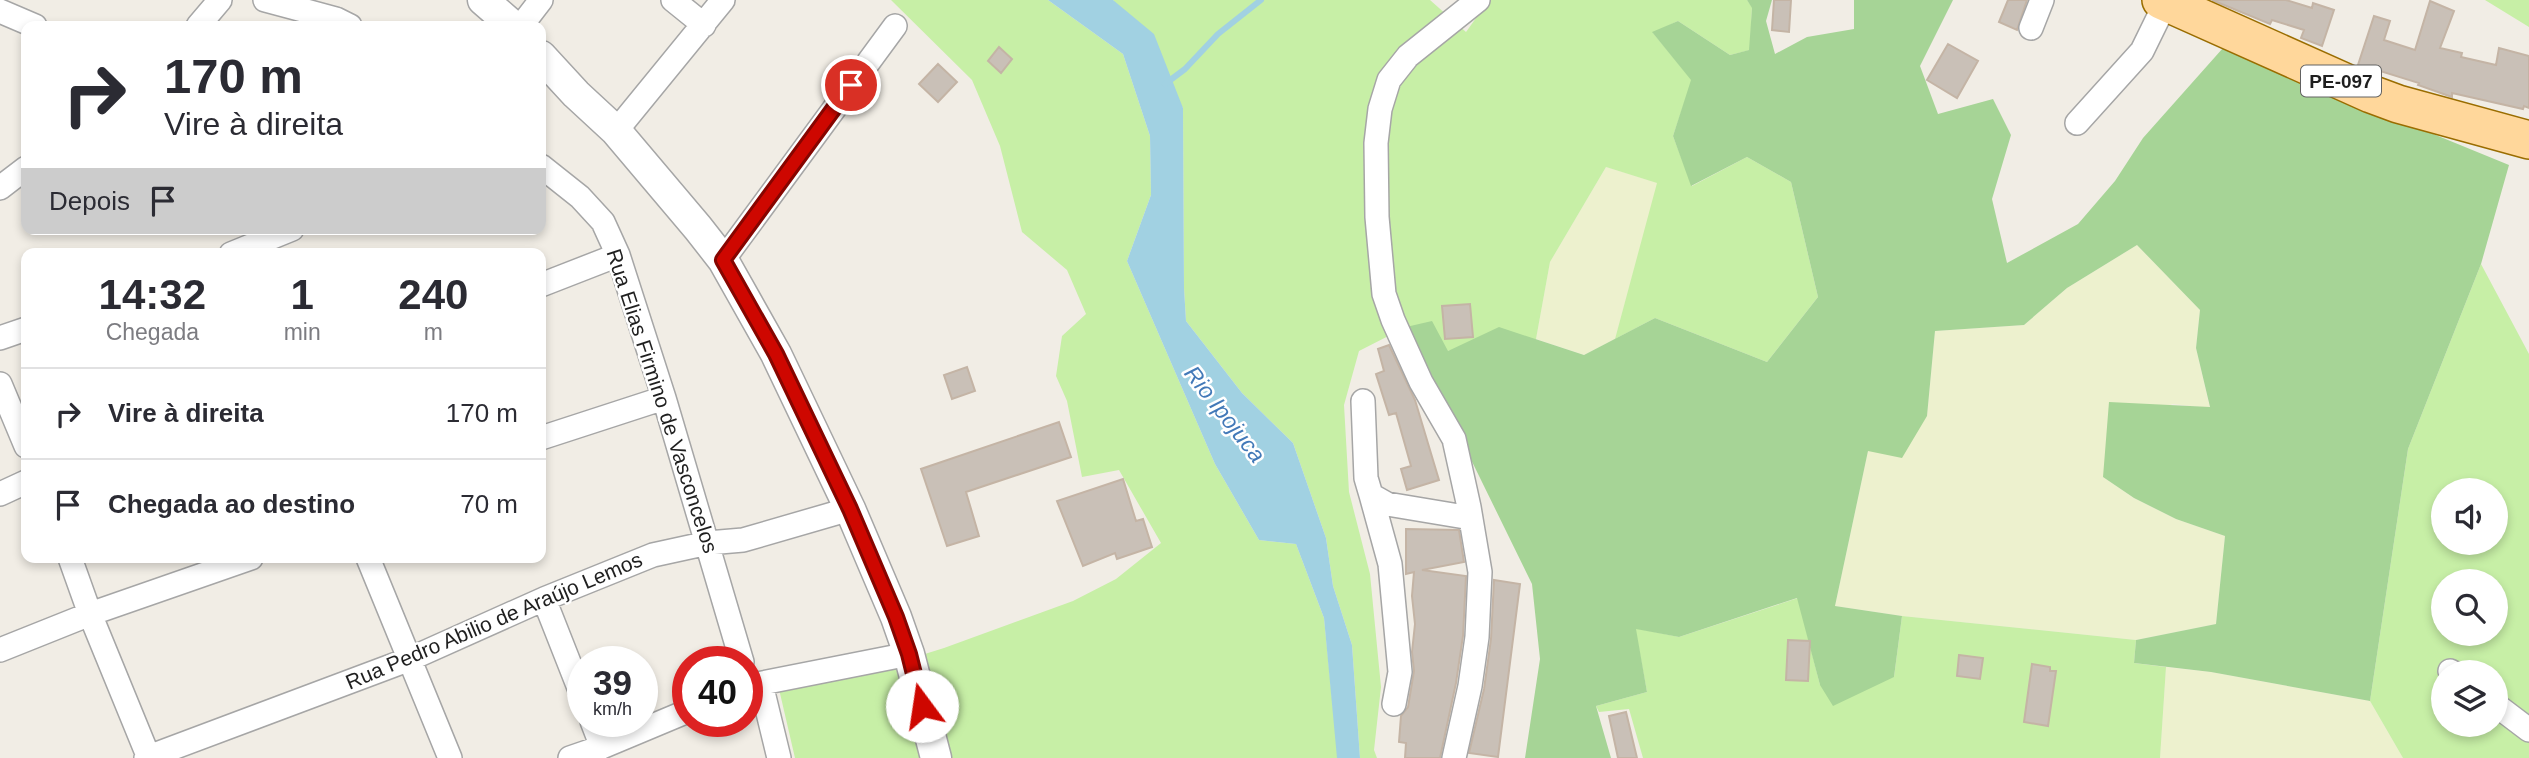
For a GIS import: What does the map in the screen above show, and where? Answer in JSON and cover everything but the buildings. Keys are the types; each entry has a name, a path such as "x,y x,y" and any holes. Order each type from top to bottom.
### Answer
{"main road":[{"name":"PE-097","path":"2164,1 2371,94 2529,141"}],"street":[{"path":"202,21 220,0"},
{"path":"265,0 340,21"},
{"path":"483,0 507,21"},
{"path":"525,21 541,0"},
{"path":"673,0 704,24"},
{"path":"616,131 723,0"},
{"path":"1454,758 1470,686 1477,637 1480,572 1454,439 1421,382 1384,294 1378,229 1376,143 1380,109 1389,80 1408,56 1478,0"},
{"path":"2031,28 2042,0"},
{"path":"2077,123 2142,51 2164,1"},
{"path":"0,11 23,21"},
{"path":"723,260 895,26"},
{"path":"546,61 616,131 723,260 776,354 850,509 896,617 909,654 936,758"},
{"name":"Rua Elias Firmino de Vasconcelos","path":"546,170 580,197 603,222 618,255 664,398 737,646"},
{"path":"0,188 21,172"},
{"path":"250,248 279,235"},
{"path":"546,283 618,255"},
{"path":"0,338 21,330"},
{"path":"0,384 21,434"},
{"path":"546,436 664,398"},
{"path":"1363,401 1366,478 1390,564 1400,672 1394,704"},
{"path":"0,494 21,484"},
{"path":"1371,495 1387,504 1471,518"},
{"name":"Rua Pedro Abilio de Araújo Lemos","path":"148,758 410,659 544,599 653,555 708,543 743,540 850,509"},
{"path":"72,563 148,758"},
{"path":"0,650 90,614 237,563"},
{"path":"370,563 450,758"},
{"path":"544,599 567,657"},
{"path":"763,682 909,654"},
{"path":"2508,714 2529,730"},
{"path":"763,716 779,758"},
{"path":"570,758 672,717"},
{"path":"598,737 602,747"}],"green space":[{"path":"891,0 1048,0 1123,54 1150,136 1151,195 1127,261 1215,464 1259,540 1296,544 1324,618 1338,758 795,758 779,689 896,663 1073,601 1116,579 1161,543 1119,470 1082,477 1067,401 1056,376 1062,336 1086,314 1067,270 1022,232 1000,146 972,80"},
{"path":"1113,0 1430,0 1466,32 1489,0 1747,0 1752,7 1750,50 1730,55 1678,21 1653,33 1692,80 1673,136 1692,186 1747,157 1791,182 1818,297 1767,362 1655,318 1615,339 1657,183 1606,167 1550,262 1536,339 1447,351 1406,327 1359,351 1344,405 1349,492 1370,574 1381,687 1374,750 1377,758 1360,758 1352,645 1333,586 1326,538 1293,443 1242,393 1186,321 1183,108"},
{"path":"1747,0 1772,0 1766,21 1775,54 1807,37 1854,29 1854,0 1953,0 1920,66 1938,114 1993,99 2011,135 1992,199 2007,263 2078,224 2115,181 2143,138 2223,48 2509,165 2481,264 2408,449 2370,701 2211,672 2134,663 2136,640 2216,624 2225,536 2176,519 2134,498 2103,477 2109,402 2210,407 2196,348 2200,310 2137,245 2067,288 2024,325 1935,331 1927,416 1902,458 1868,451 1835,606 1902,616 1894,677 1833,706 1820,685 1797,598 1679,637 1636,629 1647,692 1596,706 1611,758 1525,758 1540,659 1532,584 1406,327 1432,321 1448,351 1499,327 1584,355 1655,318 1767,362 1818,297 1791,182 1747,157 1691,186 1673,136 1691,80 1652,32 1678,21 1730,55 1749,50 1752,8"},
{"path":"2485,0 2529,0 2529,27"},
{"path":"1606,167 1658,183 1615,339 1584,355 1536,339 1550,262"},
{"path":"2137,245 2200,310 2196,348 2210,408 2172,404 2103,477 2134,498 2176,519 2225,536 2216,624 2136,640 1902,616 1835,606 1868,451 1927,416 1935,331 2024,325 2067,288"},
{"path":"2481,264 2529,354 2529,758 2403,758 2370,701 2408,449"},
{"path":"1798,598 1820,685 1894,677 1902,616 2136,640 2134,663 2166,667 2160,758 1643,758 1629,709 1599,712 1596,706 1647,692 1635,628 1679,637"},
{"path":"2166,667 2211,672 2370,701 2403,758 2160,758"}],"water":[{"name":"Rio Ipojuca","path":"1048,0 1113,0 1154,34 1183,108 1186,321 1242,393 1293,443 1326,538 1333,586 1352,645 1360,758 1337,758 1324,618 1296,544 1259,540 1215,464 1127,261 1151,195 1150,136 1123,54"}],"waterway":[{"path":"1165,84 1185,69 1218,34 1261,0"}],"route":[{"path":"851,85 723,260 776,354 850,509 896,617 909,654 922,706"}]}
